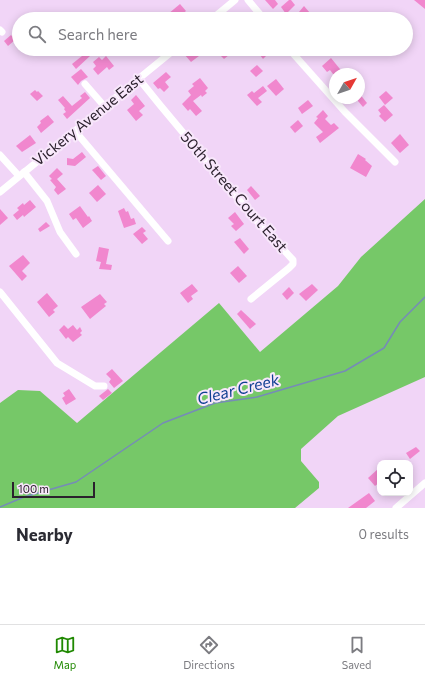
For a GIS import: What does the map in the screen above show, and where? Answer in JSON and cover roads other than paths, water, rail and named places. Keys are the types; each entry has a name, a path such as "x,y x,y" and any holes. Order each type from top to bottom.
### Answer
{"street":[{"path":"221,12 236,0"},
{"path":"248,0 258,12"},
{"name":"Vickery Avenue East","path":"2,187 21,174 167,56"},
{"path":"295,56 345,112 395,162"},
{"name":"50th Street Court East","path":"139,79 251,214 293,260 288,269 251,299"},
{"path":"86,84 105,107"},
{"path":"74,131 168,241"},
{"path":"0,155 47,201 60,232 76,254"},
{"path":"0,292 57,363 95,386 104,386"},
{"path":"396,508 425,484"}],"waterway":[{"name":"Clear Creek","path":"0,507 24,497 76,482 163,423 215,403 257,397 345,371 384,348 400,322 425,297"}]}
